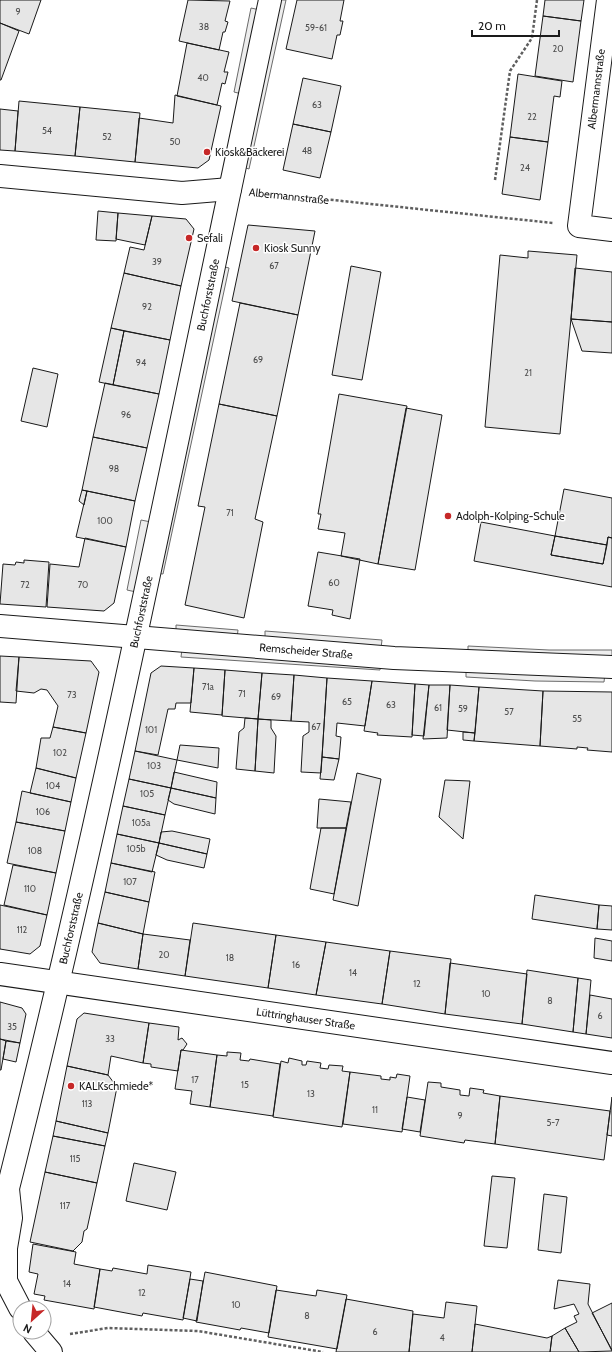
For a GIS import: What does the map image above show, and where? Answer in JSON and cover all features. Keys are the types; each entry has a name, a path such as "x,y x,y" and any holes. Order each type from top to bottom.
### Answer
{"main road":[{"name":"Buchforststraße","path":"0,1220 59,983 135,637 270,0"},
{"name":"Albermannstraße","path":"578,226 608,0"},
{"path":"0,176 182,193 230,189"},
{"path":"578,226 612,230"},
{"name":"Remscheider Straße","path":"0,626 394,658 612,667"},
{"name":"Lüttringhauser Straße","path":"0,974 612,1063"},
{"path":"8,1189 11,1218 6,1248 6,1281 16,1300"}],"path":[{"path":"495,180 510,71 532,38 537,0"},
{"name":"Albermannstraße","path":"230,189 578,226"},
{"path":"43,1342 65,1334 108,1328 190,1331 323,1352"}],"shaded area":[{"path":"279,0 286,0 249,169 243,167"},
{"path":"251,8 260,10 242,94 234,92"},
{"path":"221,266 229,268 163,574 155,573"},
{"path":"141,520 151,522 136,592 127,590"},
{"path":"176,625 238,630 237,638 176,633"},
{"path":"265,631 382,640 381,648 265,640"},
{"path":"468,646 549,650 612,650 612,659 468,654"},
{"path":"182,649 381,662 380,670 181,657"},
{"path":"466,669 605,673 604,682 535,681 466,677"}],"building":[{"path":"0,0 41,0 29,34 0,23"},
{"path":"188,0 230,1 225,21 228,22 225,32 223,32 219,50 179,41"},
{"path":"297,0 344,0 340,21 343,21 340,35 337,35 332,59 286,49"},
{"path":"545,0 584,0 581,21 543,16"},
{"path":"543,16 581,21 573,82 535,76"},
{"path":"0,23 19,31 1,80 0,80"},
{"path":"187,43 229,52 224,72 228,72 225,84 222,83 217,105 177,96"},
{"path":"518,74 562,81 560,97 554,96 548,142 510,137"},
{"path":"303,78 341,86 331,132 293,124"},
{"path":"175,95 221,106 209,160 198,168 135,162 139,118 173,123"},
{"path":"19,101 80,107 75,156 15,151"},
{"path":"80,107 140,113 135,162 75,156"},
{"path":"0,109 18,111 15,151 0,150"},
{"path":"293,124 331,132 320,178 283,170"},
{"path":"510,137 548,142 540,200 502,194"},
{"path":"98,211 118,213 116,241 96,240"},
{"path":"118,213 152,216 145,245 116,239"},
{"path":"152,216 186,219 194,229 181,286 124,273 130,247 144,250"},
{"path":"248,225 315,231 298,315 232,301"},
{"path":"528,251 577,255 560,434 485,427 500,255 528,258"},
{"path":"351,266 381,272 362,380 332,375"},
{"path":"575,268 612,272 612,322 571,319"},
{"path":"124,273 181,286 170,340 111,328"},
{"path":"240,303 298,315 277,416 219,404"},
{"path":"571,319 612,322 612,353 582,351"},
{"path":"111,328 124,331 113,385 99,382"},
{"path":"124,331 170,340 159,394 113,385"},
{"path":"33,368 58,374 47,427 21,421"},
{"path":"105,383 159,394 147,448 93,437"},
{"path":"339,394 407,406 378,564 341,556 345,533 318,529 321,514 318,514"},
{"path":"219,404 277,416 255,519 263,522 244,618 185,605 205,507 198,506"},
{"path":"406,408 442,415 415,570 378,564"},
{"path":"93,437 147,448 135,501 82,490"},
{"path":"564,489 612,498 612,538 608,537 607,545 555,536"},
{"path":"82,490 87,491 84,505 79,501"},
{"path":"87,491 135,501 126,547 76,537"},
{"path":"481,522 555,536 551,555 603,564 608,537 612,538 612,587 474,561"},
{"path":"555,536 607,545 603,564 551,555"},
{"path":"85,538 126,547 114,603 104,611 47,607 50,564 79,567"},
{"path":"318,552 360,559 350,619 332,615 333,610 308,606"},
{"path":"24,560 49,562 46,607 0,604 3,564 15,565 16,562 24,563"},
{"path":"0,656 19,657 16,703 0,702"},
{"path":"19,657 91,661 99,672 86,733 53,727 58,706 47,690 41,689 34,693 16,691"},
{"path":"161,666 194,668 191,703 176,703 175,709 168,709 158,755 135,751 151,673"},
{"path":"194,668 225,670 222,715 190,712"},
{"path":"225,670 262,673 258,719 222,716"},
{"path":"262,673 294,675 291,721 258,719"},
{"path":"294,675 327,678 321,773 301,772 303,736 309,732 309,722 291,721"},
{"path":"327,678 372,681 365,726 337,723 336,736 341,737 339,759 322,757"},
{"path":"372,681 415,684 412,737 377,735 378,733 364,731"},
{"path":"415,684 429,685 424,736 412,735"},
{"path":"429,685 450,685 447,738 423,739"},
{"path":"450,685 479,687 475,733 447,730"},
{"path":"479,687 543,691 540,746 474,741"},
{"path":"543,691 612,692 612,752 587,750 588,748 577,747 577,749 540,746"},
{"path":"245,718 258,719 255,771 236,769 239,732 244,728"},
{"path":"258,719 271,720 271,728 276,736 274,773 255,771"},
{"path":"53,727 86,733 76,778 36,768 41,738 50,738"},
{"path":"463,732 475,733 474,741 463,740"},
{"path":"180,745 219,748 218,768 177,760"},
{"path":"135,751 177,760 171,788 129,779"},
{"path":"322,757 339,759 334,780 320,779"},
{"path":"36,768 76,778 71,802 30,793"},
{"path":"174,772 217,782 216,798 171,788"},
{"path":"357,773 381,779 358,906 333,900"},
{"path":"129,779 171,788 165,815 123,806"},
{"path":"445,780 470,781 463,839 439,817"},
{"path":"171,788 216,798 215,814 174,804 168,800"},
{"path":"22,791 71,802 65,831 16,822"},
{"path":"319,799 351,802 346,828 317,828"},
{"path":"123,806 165,815 159,843 117,834"},
{"path":"16,822 65,831 56,873 7,863"},
{"path":"321,828 346,828 334,894 310,889"},
{"path":"172,831 210,839 207,854 159,843 161,832"},
{"path":"117,834 159,843 152,872 111,863"},
{"path":"159,843 207,854 204,868 167,860 156,855"},
{"path":"111,863 155,872 149,902 105,892"},
{"path":"13,865 56,873 47,915 4,905"},
{"path":"105,892 149,902 143,934 98,923"},
{"path":"535,895 599,905 597,929 532,919"},
{"path":"0,905 47,915 40,946 30,954 0,949"},
{"path":"599,905 612,906 612,930 597,929"},
{"path":"98,923 143,934 138,969 100,963 92,952"},
{"path":"193,923 276,935 268,988 185,976"},
{"path":"143,934 190,940 185,976 138,969"},
{"path":"276,935 326,942 316,995 268,988"},
{"path":"595,938 612,941 612,961 594,958"},
{"path":"326,942 390,951 382,1004 316,995"},
{"path":"390,951 451,959 445,1014 382,1004"},
{"path":"450,963 527,974 522,1024 445,1014"},
{"path":"527,970 578,978 573,1032 522,1024"},
{"path":"578,978 591,980 586,1034 573,1032"},
{"path":"590,995 612,999 612,1038 586,1034"},
{"path":"0,1002 22,1008 26,1014 20,1043 0,1039"},
{"path":"84,1013 149,1023 143,1063 111,1056 108,1075 67,1066 77,1019"},
{"path":"149,1023 179,1027 178,1040 182,1038 187,1044 183,1050 181,1050 178,1071 151,1067 151,1064 143,1063"},
{"path":"0,1039 6,1041 1,1070 0,1070"},
{"path":"6,1041 20,1043 16,1062 3,1059"},
{"path":"181,1050 217,1055 210,1107 190,1104 192,1091 175,1089"},
{"path":"227,1052 241,1053 240,1060 249,1061 250,1059 280,1064 273,1116 210,1107 217,1055 227,1056"},
{"path":"289,1058 302,1061 302,1065 306,1065 307,1061 321,1063 320,1068 328,1069 329,1065 343,1066 342,1071 350,1072 342,1127 273,1117 281,1061 288,1063"},
{"path":"67,1066 108,1075 117,1087 108,1133 56,1121"},
{"path":"350,1072 381,1076 381,1079 390,1080 390,1077 396,1078 397,1074 410,1076 402,1132 343,1124"},
{"path":"428,1082 441,1083 441,1087 460,1090 460,1095 469,1096 470,1088 484,1090 483,1093 500,1096 495,1144 465,1140 464,1143 420,1136"},
{"path":"500,1096 610,1111 604,1160 495,1144"},
{"path":"407,1097 425,1100 420,1132 402,1129"},
{"path":"612,1097 612,1136 607,1135"},
{"path":"56,1121 108,1133 105,1146 53,1136"},
{"path":"53,1136 105,1146 97,1183 45,1172"},
{"path":"134,1163 176,1172 167,1210 126,1201"},
{"path":"45,1172 97,1183 87,1229 84,1231 82,1242 73,1251 30,1242"},
{"path":"492,1176 515,1178 507,1248 484,1246"},
{"path":"544,1194 567,1197 561,1253 538,1250"},
{"path":"33,1244 76,1252 74,1264 100,1269 94,1309 52,1301 52,1300 44,1300 45,1296 34,1294 38,1274 29,1272"},
{"path":"148,1265 191,1272 183,1320 143,1313 142,1316 94,1307 100,1269 112,1271 113,1268 147,1274"},
{"path":"205,1272 277,1286 269,1333 241,1328 240,1330 196,1322"},
{"path":"190,1279 203,1281 197,1321 183,1318"},
{"path":"558,1280 590,1284 588,1304 612,1351 579,1352 565,1328 577,1322 574,1316 579,1314 574,1304 554,1309"},
{"path":"276,1290 316,1296 317,1290 347,1295 337,1349 268,1337"},
{"path":"346,1299 413,1311 409,1352 336,1352"},
{"path":"446,1302 477,1306 472,1352 409,1352 413,1314 444,1318"},
{"path":"612,1303 612,1350 592,1313"},
{"path":"475,1324 547,1338 552,1336 550,1352 472,1352"},
{"path":"565,1328 579,1352 550,1352 552,1336"}],"place":[{"name":"Kiosk&Bäckerei","path":"207,152"},
{"name":"Sefali","path":"189,238"},
{"name":"Kiosk Sunny","path":"256,248"},
{"name":"Adolph-Kolping-Schule","path":"448,516"},
{"name":"KALKschmiede*","path":"71,1086"}]}
